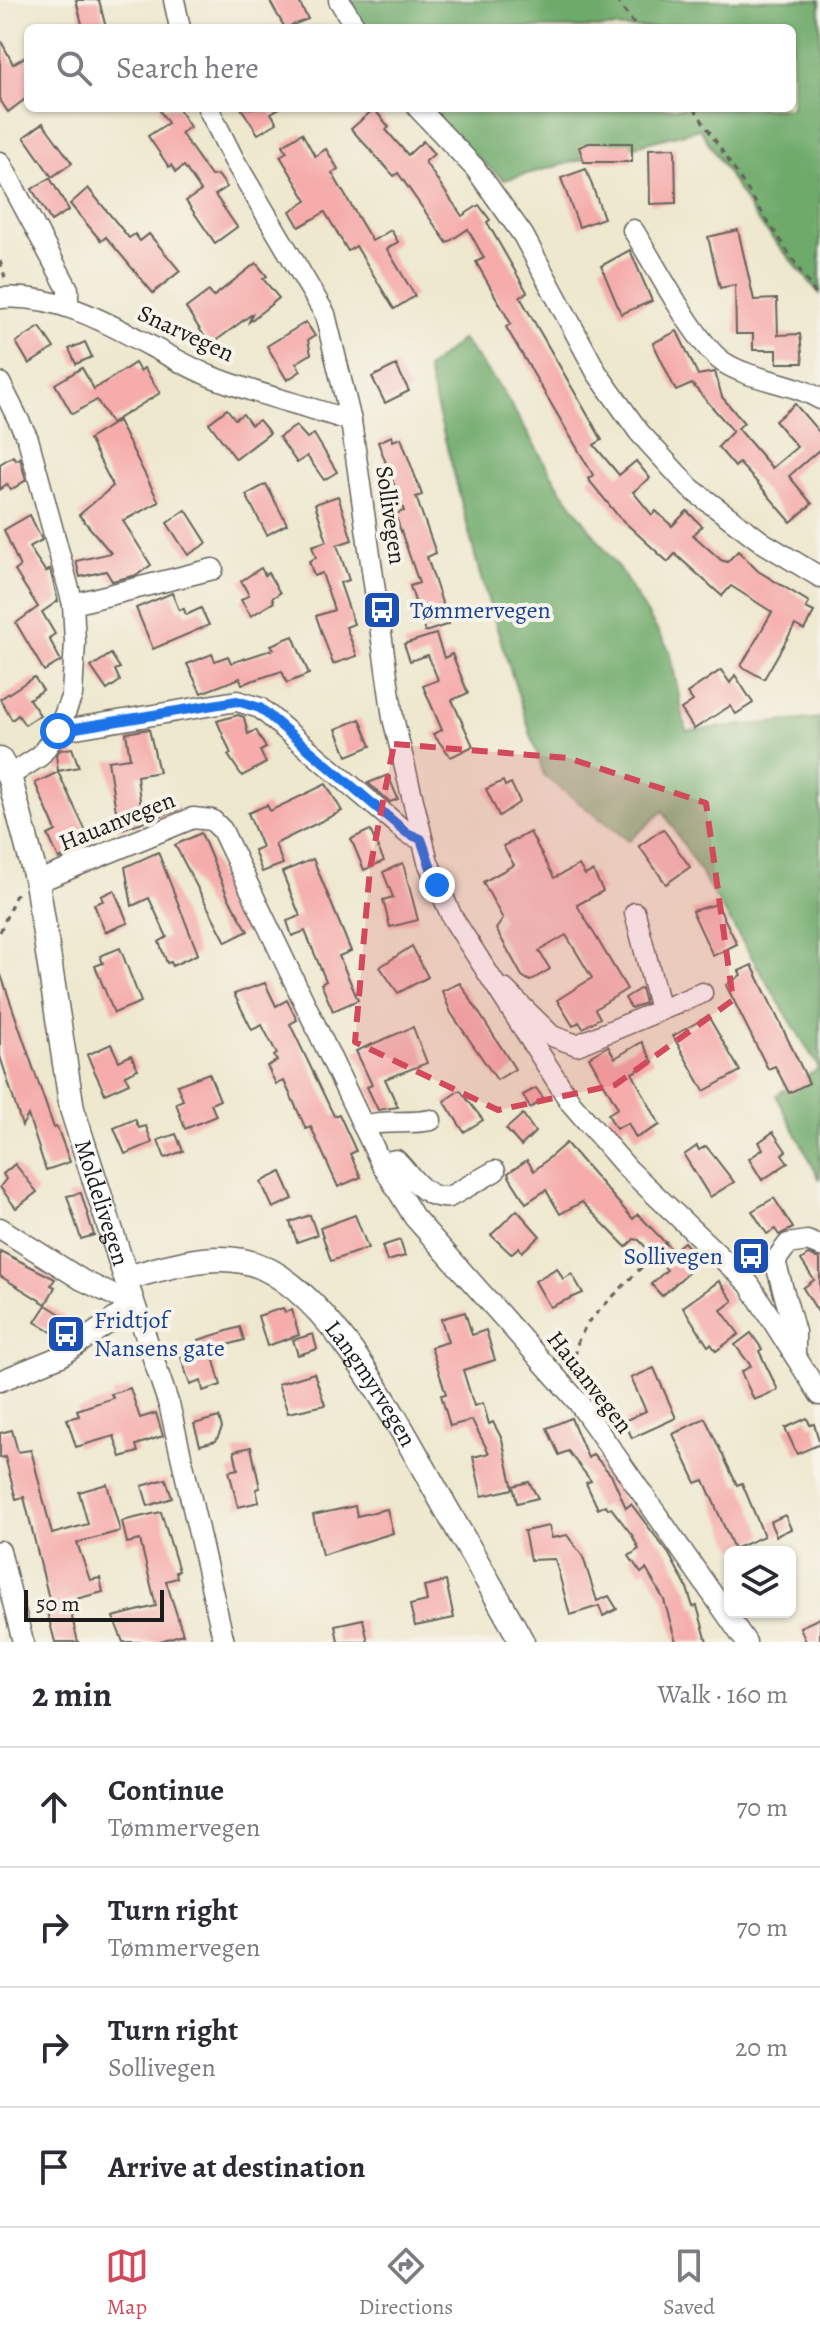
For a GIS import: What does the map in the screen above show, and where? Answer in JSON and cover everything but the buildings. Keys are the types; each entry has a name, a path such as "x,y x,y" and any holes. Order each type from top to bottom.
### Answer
{"main road":[{"name":"Moldelivegen","path":"4,768 31,883 72,1109 126,1278"},
{"name":"Langmyrvegen","path":"126,1278 186,1263 233,1260 262,1266 297,1291 340,1338 377,1391 522,1642"}],"street":[{"path":"174,0 179,24"},
{"path":"339,0 354,24"},
{"name":"Sollivegen","path":"210,112 234,160 325,314 351,421 393,718 421,839 452,917 571,1103 628,1169 749,1284 820,1395"},
{"path":"422,112 475,168 523,235 597,373 639,432 690,488 762,542 820,577"},
{"path":"0,162 68,289 68,306"},
{"path":"633,230 711,351 741,371 798,388 820,399"},
{"name":"Snarvegen","path":"0,298 23,296 68,306 212,376 351,421"},
{"path":"0,383 28,439 73,604 75,642 72,695 58,731 40,756 4,768"},
{"path":"73,604 213,569"},
{"path":"58,731 237,701 260,708 396,824 421,839"},
{"name":"Hauanvegen","path":"31,883 193,818 212,820 222,830 381,1163 414,1217 562,1384 746,1642"},
{"path":"635,913 660,1010"},
{"name":"Sollivegen","path":"496,988 505,989 516,997 552,1036 577,1045 702,993"},
{"path":"363,1126 385,1120 408,1124 431,1120"},
{"path":"381,1163 396,1160 423,1191 440,1198 449,1197 495,1171"},
{"path":"0,1228 82,1280 134,1305 61,1356 0,1381"},
{"path":"795,1356 795,1332 775,1261 788,1244 807,1241 820,1246"},
{"name":"Moldelivegen","path":"126,1278 170,1408 224,1642"},
{"path":"0,1551 23,1642"}],"path":[{"path":"616,0 634,24"},
{"path":"697,112 820,301"},
{"path":"0,932 18,891 31,883"},
{"path":"562,1384 573,1368 578,1341 588,1322 648,1264 664,1242"}],"highlighted area":[{"path":"394,744 568,758 706,803 733,1000 615,1085 498,1110 355,1042 370,869"}],"green space":[{"path":"345,0 820,0 820,294 756,219 700,129 504,180 424,112 796,112 796,24 362,24"},
{"path":"462,339 502,390 558,485 622,573 670,651 686,731 820,718 820,1180 776,1095 819,1068 663,811 629,841 544,776 480,575 427,369"}],"place":[{"name":"Tømmervegen","path":"382,610"},
{"name":"Sollivegen","path":"751,1256"},
{"name":"Fridtjof Nansens gate","path":"66,1334"}],"route":[{"path":"58,731 237,701 260,708 407,833 421,839 437,885"}]}
